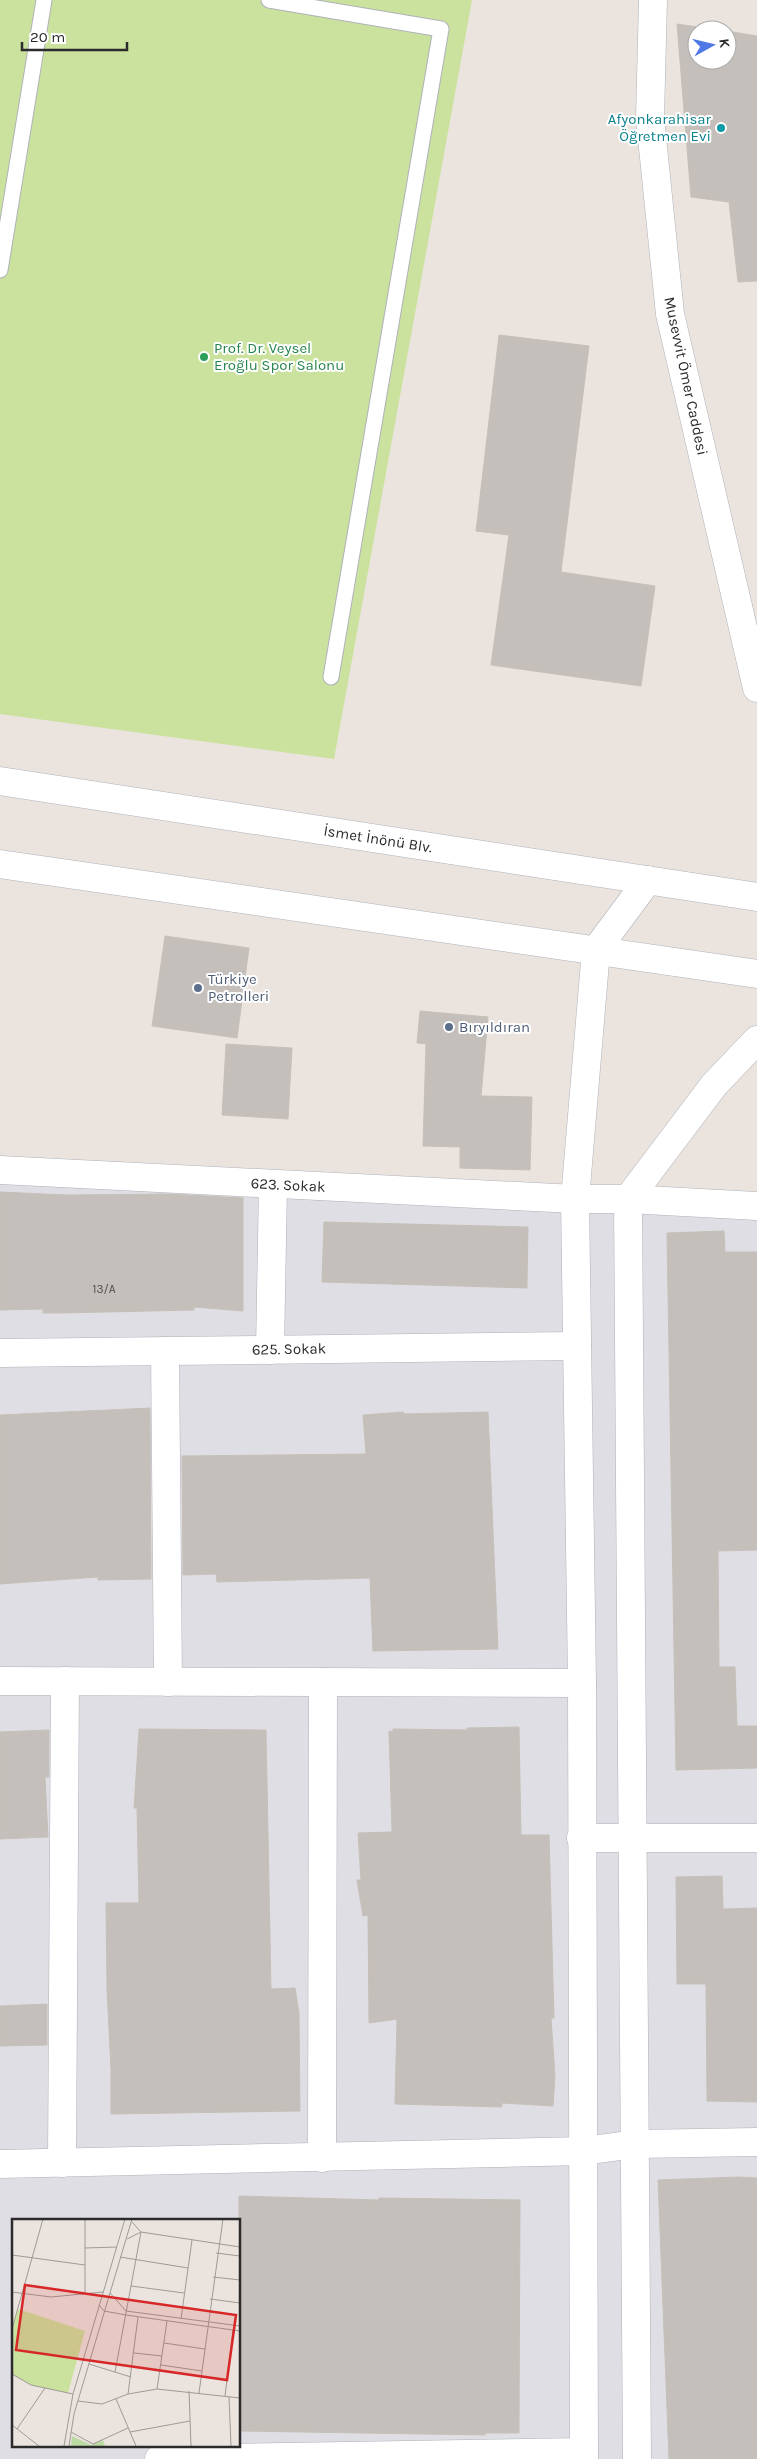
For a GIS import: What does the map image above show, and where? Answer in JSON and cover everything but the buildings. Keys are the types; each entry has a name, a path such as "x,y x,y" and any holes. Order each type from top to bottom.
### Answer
{"street":[{"name":"Musevvit Ömer Caddesi","path":"652,0 650,118 670,314 757,688"},
{"name":"İsmet İnönü Blv.","path":"0,781 757,897"},
{"path":"0,864 757,974"},
{"path":"159,2459 584,2456 582,1683 575,1199 596,950 648,880"},
{"path":"637,2459 628,1198 714,1084 757,1040"},
{"name":"623. Sokak","path":"0,1170 273,1185 575,1199 628,1198 757,1206"},
{"path":"270,1350 273,1185"},
{"name":"625. Sokak","path":"0,1353 577,1346"},
{"path":"165,1351 168,1682"},
{"path":"0,1681 582,1683"},
{"path":"62,2163 65,1681"},
{"path":"322,2158 323,1682"},
{"path":"581,1838 757,1838"},
{"path":"0,2164 584,2152 635,2144 757,2142"}],"lane":[{"path":"0,270 44,0"},
{"path":"269,0 441,29 331,677"}],"shaded area":[{"path":"0,1170 757,1206 757,2459 0,2459"}],"green space":[{"name":"Prof. Dr. Veysel Eroğlu Spor Salonu","path":"0,0 472,0 334,759 0,714"}],"place":[{"name":"Afyonkarahisar Öğretmen Evi","path":"721,128"},
{"name":"Prof. Dr. Veysel Eroğlu Spor Salonu","path":"204,357"},
{"name":"Türkiye Petrolleri","path":"198,988"},
{"name":"Bıryıldıran","path":"449,1027"}]}
